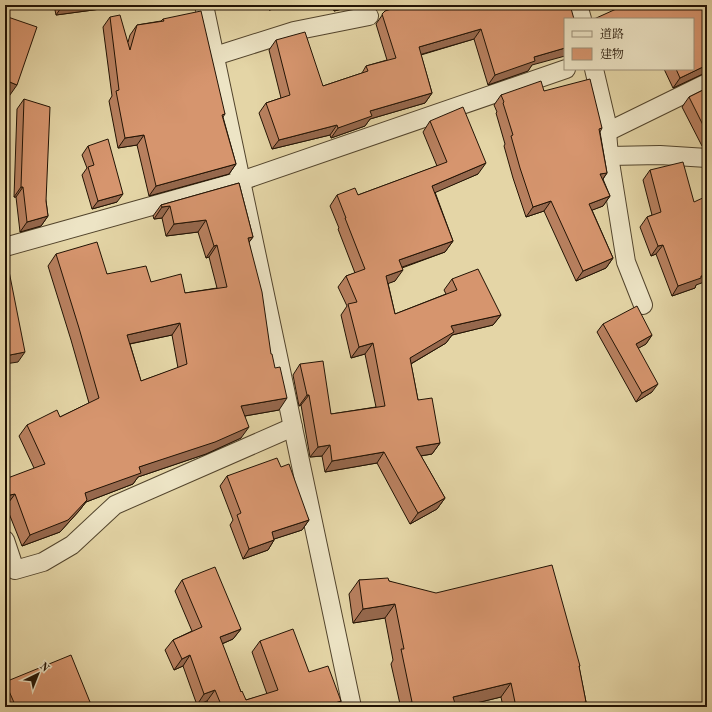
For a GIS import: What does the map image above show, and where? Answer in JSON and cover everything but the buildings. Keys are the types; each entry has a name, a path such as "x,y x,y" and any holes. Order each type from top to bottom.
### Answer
{"street":[{"path":"204,5 352,707"},
{"path":"578,5 582,18"},
{"path":"215,56 294,31 369,16"},
{"path":"5,247 241,181 564,70"},
{"path":"594,70 606,120 609,156 626,262 643,306"},
{"path":"607,132 707,83"},
{"path":"609,156 660,155 707,158"},
{"path":"5,540 15,570 43,562 72,545 115,505 293,427"}]}
